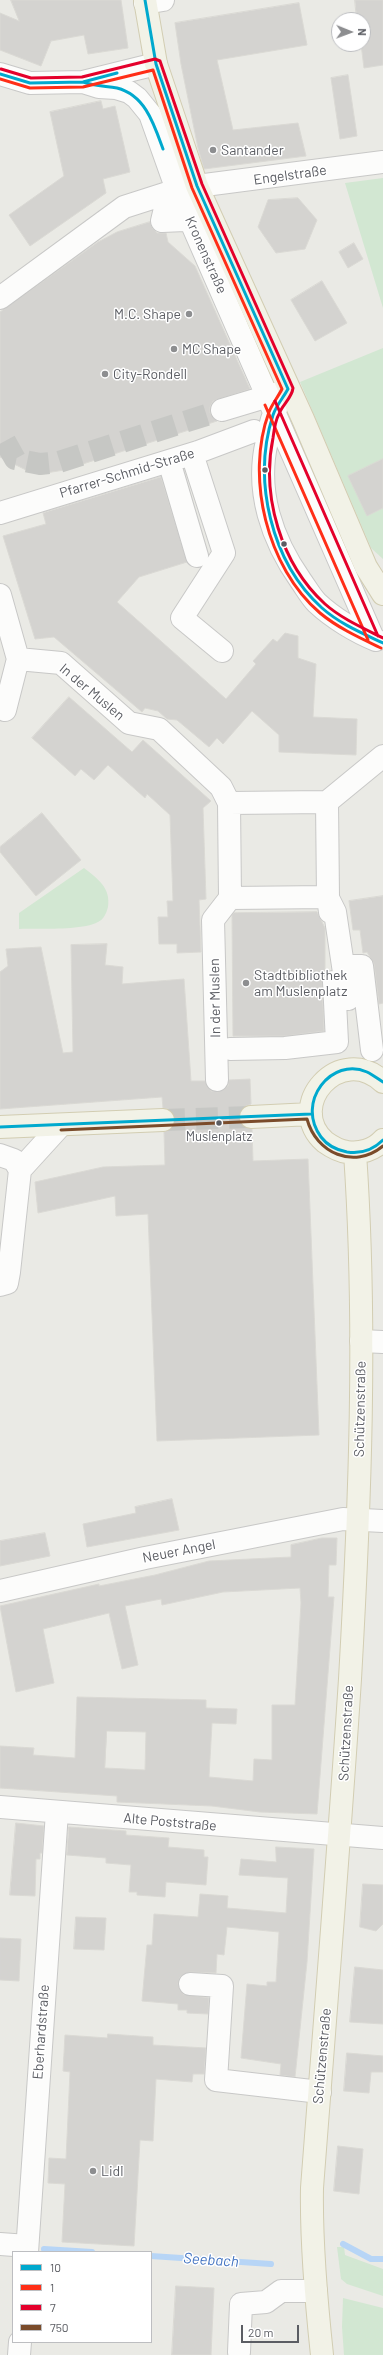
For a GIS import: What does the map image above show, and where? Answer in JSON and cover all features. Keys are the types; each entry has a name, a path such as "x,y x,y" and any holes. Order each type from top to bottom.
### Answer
{"main road":[{"name":"Kronenstraße","path":"151,1 156,64 187,188 214,224 366,567 383,594"},
{"path":"383,1082 376,1076 361,1070 346,1070 331,1075 320,1085 313,1099 311,1114 314,1127 326,1142 342,1152 355,1153 370,1150 383,1140"},
{"path":"251,1117 311,1114"},
{"path":"0,1127 163,1120"},
{"name":"Schützenstraße","path":"322,2355 316,2301 311,2227 312,2188 340,1835 359,1519 361,1341 355,1153"}],"street":[{"path":"0,74 30,83 83,82 156,64"},
{"name":"Kronenstraße","path":"83,82 99,87 116,88 129,92 137,98 150,114 187,188 192,222 271,405 378,640"},
{"name":"Engelstraße","path":"0,298 124,207 187,188 383,162"},
{"path":"187,188 166,204 162,221 185,220 214,224"},
{"name":"Kronenstraße","path":"288,389 271,405 263,457 263,470 270,520 278,542 288,562 316,602 333,616 378,640"},
{"path":"222,410 271,405"},
{"name":"Pfarrer-Schmid-Straße","path":"0,513 192,454 254,431"},
{"path":"192,454 224,553 182,618 222,651"},
{"path":"169,461 197,556"},
{"path":"0,595 18,659 4,710"},
{"name":"In der Muslen","path":"18,659 60,663 129,723 159,730 221,787 229,803 230,898 213,920 217,1080"},
{"path":"229,803 327,802 383,756"},
{"path":"230,1049 354,1045 338,974 335,912 329,904 327,802"},
{"path":"230,898 329,904"},
{"path":"0,1285 7,1283 9,1272 20,1170 60,1124"},
{"path":"0,1155 14,1160 20,1170"},
{"path":"361,1341 383,1342"},
{"name":"Neuer Angel","path":"0,1591 145,1558 344,1519 383,1520"},
{"name":"Alte Poststraße","path":"0,1807 383,1838"},
{"name":"Eberhardstraße","path":"27,2249 56,1812"},
{"path":"190,1984 222,1986 216,2080 320,2092"},
{"path":"0,2244 27,2249"},
{"path":"239,2352 241,2304 266,2302 281,2291 316,2301"},
{"path":"19,2355 20,2343"}],"green space":[{"path":"383,178 383,308 345,183"},
{"path":"383,348 383,559 371,548 300,382"},
{"path":"84,868 99,880 107,894 108,907 106,914 102,919 91,925 81,927 19,929 19,913"},
{"path":"337,2247 344,2247 345,2255 383,2269 383,2296 347,2284 341,2279"},
{"path":"343,2298 383,2308 383,2355 344,2355 342,2327"}],"building":[{"path":"11,0 121,0 128,48 88,54 84,35 51,41 41,66 0,50 0,13 19,21"},
{"path":"355,0 383,0 383,65 364,68 362,52 371,52 371,12 356,12"},
{"path":"299,3 307,45 217,60 233,130 298,123 306,156 204,169 198,148 181,64 175,23"},
{"path":"348,75 357,136 340,139 331,78"},
{"path":"101,101 103,109 115,106 130,172 103,179 106,193 30,246 9,215 64,176 50,112"},
{"path":"298,198 317,220 305,249 276,253 258,227 268,200"},
{"name":"City-Rondell","path":"150,222 153,229 157,233 166,233 168,242 195,266 250,389 213,401 210,407 210,413 217,421 64,470 46,473 26,470 0,457 0,312 98,242 117,232"},
{"path":"354,243 363,259 348,268 339,252"},
{"path":"322,281 347,323 315,341 291,300"},
{"path":"383,459 383,508 367,516 348,476"},
{"path":"161,477 187,562 139,577 117,602 226,699 256,664 253,661 273,639 277,642 285,633 298,636 298,658 316,664 313,717 357,719 356,755 279,752 279,735 252,711 223,744 217,738 209,747 177,720 167,719 158,711 145,708 142,712 54,637 35,639 3,536 46,524 43,513"},
{"path":"69,697 132,752 143,740 211,801 203,808 206,899 199,900 201,952 177,953 177,944 159,944 158,917 168,917 167,901 173,901 170,815 147,794 145,798 108,765 94,780 81,769 75,776 32,738"},
{"path":"42,813 81,860 36,896 0,852 0,847"},
{"path":"383,896 383,1003 379,1004 374,964 367,952 363,953 360,930 353,930 349,901"},
{"path":"317,912 325,928 325,974 322,983 324,1031 284,1036 233,1036 232,915 234,913"},
{"path":"107,944 105,965 123,967 122,984 184,979 191,1081 205,1081 211,1091 218,1092 228,1086 229,1080 250,1079 251,1104 244,1107 239,1117 241,1124 252,1129 253,1161 308,1159 319,1435 157,1441 148,1214 116,1216 115,1196 38,1213 35,1182 103,1167 165,1165 164,1132 174,1126 175,1119 169,1109 163,1108 162,1097 0,1109 0,972 8,966 6,949 41,947 63,1053 73,1052 71,945"},
{"path":"172,1499 179,1530 87,1547 83,1524 136,1513 135,1507"},
{"path":"45,1533 50,1556 0,1566 0,1541"},
{"path":"322,1538 337,1538 336,1565 329,1565 328,1597 334,1597 317,1814 260,1812 212,1806 117,1802 117,1796 0,1788 0,1746 34,1748 33,1755 75,1758 77,1697 206,1700 206,1708 237,1709 236,1724 212,1723 209,1777 253,1781 254,1759 272,1760 272,1705 295,1705 301,1603 300,1588 223,1592 162,1605 161,1599 125,1606 138,1665 122,1669 109,1613 43,1629 54,1683 16,1692 0,1606 99,1584 99,1586 155,1575 209,1561 291,1557 291,1545","holes":["107,1731 146,1732 145,1770 105,1768"]},
{"path":"16,1823 44,1826 42,1853 40,1853 40,1859 36,1859 35,1896 10,1895"},
{"path":"69,1827 126,1831 126,1835 169,1838 168,1847 204,1850 204,1857 208,1857 206,1885 166,1882 165,1897 137,1895 137,1892 129,1892 131,1865 106,1863 106,1858 67,1855"},
{"path":"276,1847 314,1849 307,1962 295,2077 280,2075 281,2064 241,2058 247,1984 267,1986 267,1982 276,1982 279,1932 227,1927 224,1955 217,1954 216,1973 190,1972 180,1977 178,1984 183,1994 209,1998 208,2014 187,2013 187,2010 178,2010 178,2004 142,2001 147,1945 152,1945 154,1914 198,1917 200,1894 228,1896 227,1908 286,1913 288,1878 239,1875 241,1859 276,1862"},
{"path":"363,1884 383,1885 383,1924 376,1931 360,1927"},
{"path":"76,1917 106,1918 104,1950 74,1949"},
{"path":"0,1938 21,1939 19,1981 0,1980"},
{"path":"355,1967 383,1970 383,2024 350,2022"},
{"name":"Lidl","path":"108,2034 153,2037 153,2045 206,2048 204,2074 193,2074 192,2082 156,2079 153,2141 140,2140 134,2246 62,2242 65,2184 48,2183 49,2158 66,2159 70,2072 63,2071 65,2035 107,2038"},
{"path":"347,2053 383,2056 383,2072 371,2072 369,2093 344,2091"},
{"path":"338,2146 363,2149 359,2194 334,2191"},
{"path":"176,2286 214,2288 211,2355 172,2355"}],"waterway":[{"path":"343,2244 371,2259 383,2259"},
{"name":"Seebach","path":"44,2249 76,2251"},
{"name":"Seebach","path":"152,2256 271,2264"}],"tunnel":[{"path":"5,441 15,459 40,464 59,462 222,410"},
{"path":"163,1120 251,1117"}],"transit line":[{"name":"10","path":"145,0 156,64 197,186 288,389 273,415 267,440 265,466 266,493 270,519 279,544 290,568 304,589 322,608 329,614 359,632 383,643"},
{"name":"7","path":"1,69 31,78 82,77 155,59 160,61 202,184 293,388 291,395 280,411 274,429 270,460 270,483 273,505 278,528 286,549 310,588 325,604 346,619 383,638"},
{"name":"1","path":"0,79 30,88 83,87 153,70 192,188 282,389 269,412 262,437 259,464 261,492 266,520 274,547 286,572 302,594 320,613 342,628 381,648"},
{"name":"10","path":"0,74 30,83 83,82 117,73"},
{"name":"10","path":"83,82 117,88 135,97 152,121 163,149"},
{"name":"7","path":"275,401 378,636"},
{"name":"1","path":"265,405 368,640"},
{"name":"10","path":"383,1082 367,1072 354,1069 341,1070 330,1076 321,1085 315,1097 312,1110 314,1124 321,1137 329,1145 339,1150 347,1152 361,1152 371,1149 383,1140"},
{"name":"10","path":"0,1127 311,1114"},
{"name":"750","path":"61,1130 307,1119 312,1131 319,1141 327,1149 338,1154 349,1157 360,1157 372,1153 383,1146"}],"place":[{"name":"Santander","path":"213,150"},
{"name":"M.C. Shape","path":"189,314"},
{"name":"MC Shape","path":"174,349"},
{"name":"City-Rondell","path":"105,374"},
{"name":"Stadtbibliothek am Muslenplatz","path":"246,983"},
{"name":"Muslenplatz","path":"219,1123"},
{"name":"Lidl","path":"93,2171"}]}
